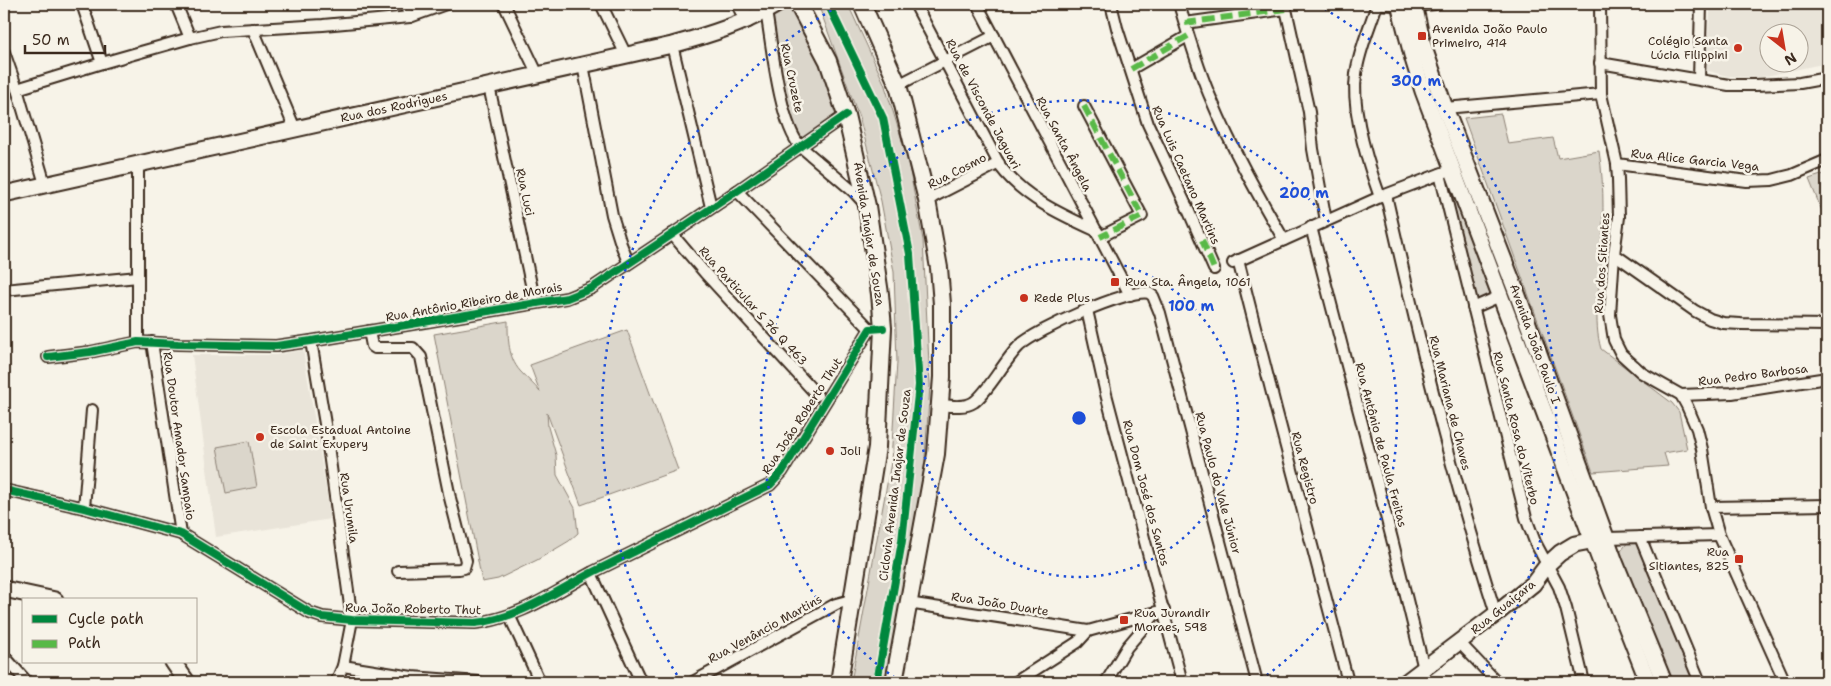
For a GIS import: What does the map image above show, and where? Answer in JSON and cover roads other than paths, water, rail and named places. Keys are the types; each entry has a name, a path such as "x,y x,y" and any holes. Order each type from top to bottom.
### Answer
{"main road":[{"path":"740,4 747,20"},
{"name":"Avenida Inajar de Souza","path":"798,4 828,60 846,115 867,206 880,294 877,329 877,447 839,682"},
{"path":"862,4 898,86 927,200 939,268 940,286 942,377 936,454 894,682"},
{"name":"Avenida João Paulo I","path":"1407,5 1518,296 1648,682"},
{"name":"Avenida João Paulo I","path":"1407,5 1413,60 1446,172 1500,296 1600,539 1664,682"},
{"name":"Rua dos Rodrigues","path":"4,194 672,45 717,33 772,7"},
{"path":"1446,172 1457,169 1460,171 1471,196 1483,206"},
{"name":"Rua Guaiçara","path":"1406,682 1533,584 1548,564 1566,548 1575,544 1600,539"},
{"path":"4,590 45,598"},
{"path":"174,664 187,682"}],"street":[{"path":"82,4 102,63"},
{"path":"176,4 190,38"},
{"path":"405,4 410,17"},
{"path":"17,90 102,63 221,31 323,25 410,17 446,4"},
{"path":"504,4 538,75"},
{"path":"601,4 626,55"},
{"name":"Rua de Visconde Jaguari","path":"915,4 999,163 1010,179 1019,187 1063,215 1098,234"},
{"name":"Rua Santa Ângela","path":"977,4 1130,295"},
{"name":"Rua Luis Caetano Martins","path":"1111,4 1148,124 1214,269"},
{"path":"1180,4 1188,36 1212,101 1256,192 1284,240 1383,196 1446,172"},
{"path":"1377,4 1435,4"},
{"name":"Rua Mariana de Chaves","path":"1377,4 1356,75 1355,98 1366,149 1383,196 1476,551 1496,614"},
{"name":"Rua dos Sitiantes","path":"1600,4 1601,94 1617,164 1619,217 1614,254 1610,315 1614,340 1621,354 1642,373 1681,395"},
{"path":"1699,79 1701,4"},
{"name":"Rua Cruzete","path":"772,7 781,97 794,139 800,146"},
{"path":"1185,23 1286,9 1309,112 1313,149 1326,221"},
{"path":"253,29 295,129"},
{"path":"898,86 994,36"},
{"path":"1131,69 1188,36"},
{"path":"672,45 711,207"},
{"path":"4,52 45,184"},
{"path":"1600,63 1729,84 1800,83 1827,78"},
{"path":"583,65 612,215 628,262"},
{"name":"Rua Luci","path":"489,86 536,302"},
{"path":"1445,108 1601,94"},
{"path":"1084,106 1142,216 1098,234"},
{"name":"Rua Antônio Ribeiro de Morais","path":"48,357 90,352 138,342 276,346 311,342 577,295 592,288 628,262 737,191 846,115"},
{"path":"800,146 854,192 867,206"},
{"name":"Rua Alice Garcia Vega","path":"1617,164 1747,181 1772,180 1792,175 1827,160"},
{"path":"138,163 138,342"},
{"name":"Rua Cosmo","path":"927,200 999,163"},
{"name":"Rua Santa Rosa do Viterbo","path":"1446,172 1473,308 1526,518 1535,542 1548,564 1566,608 1584,682"},
{"path":"737,191 877,329"},
{"name":"Rua Antônio de Paula Freitas","path":"1311,227 1424,669"},
{"name":"Rua Particular S 76 Q 463","path":"672,234 705,273 817,395"},
{"name":"Rua Registro","path":"1284,240 1235,262 1348,682"},
{"path":"1614,254 1694,312 1710,319 1723,323 1741,324 1827,325"},
{"path":"4,290 138,277"},
{"name":"Rua Paulo do Vale Júnior","path":"1130,295 1149,293 1153,296 1160,313 1257,682"},
{"path":"940,406 957,406 974,402 983,393 1008,358 1021,344 1037,333 1087,310 1130,295"},
{"path":"1473,308 1500,296"},
{"name":"Rua Dom José dos Santos","path":"1087,310 1160,611 1182,682"},
{"name":"Rua João Roberto Thut","path":"4,490 84,508 181,534 310,612 322,617 352,620 488,622 510,617 591,573 770,485 775,481 877,329"},
{"path":"369,331 372,346 375,348 413,348 421,357 450,498 466,561 466,566 459,569 398,571"},
{"name":"Rua Doutor Amador Sampaio","path":"152,342 181,534"},
{"name":"Rua Urumila","path":"311,342 352,620 343,666 336,682"},
{"name":"Rua Pedro Barbosa","path":"1681,395 1732,393 1827,378"},
{"path":"1681,395 1697,429 1719,536 1785,682"},
{"path":"84,508 92,410"},
{"path":"1712,507 1827,505"},
{"name":"Rua Guaiçara","path":"1600,539 1719,536"},
{"path":"1640,537 1700,682"},
{"path":"591,573 641,682"},
{"name":"Rua Venâncio Martins","path":"693,682 836,604 851,600"},
{"name":"Rua João Duarte","path":"908,603 1088,631"},
{"path":"1016,682 1078,642 1088,631 1160,611"},
{"path":"1106,682 1127,647 1160,611"},
{"path":"510,617 540,682"},
{"path":"1458,642 1497,682"},
{"path":"4,656 27,682"},
{"path":"343,666 412,677 479,682"}],"place":[{"name":"Avenida João Paulo Primeiro, 414","path":"1422,36"},
{"name":"Colégio Santa Lúcia Filippini","path":"1738,48"},
{"name":"Rua Sta. Ângela, 1061","path":"1115,282"},
{"name":"Rede Plus","path":"1024,298"},
{"name":"Escola Estadual Antoine de Saint Exupery","path":"260,437"},
{"name":"Joli","path":"830,451"},
{"name":"Rua Sitiantes, 825","path":"1739,559"},
{"name":"Rua Jurandir Moraes, 598","path":"1124,620"}]}
